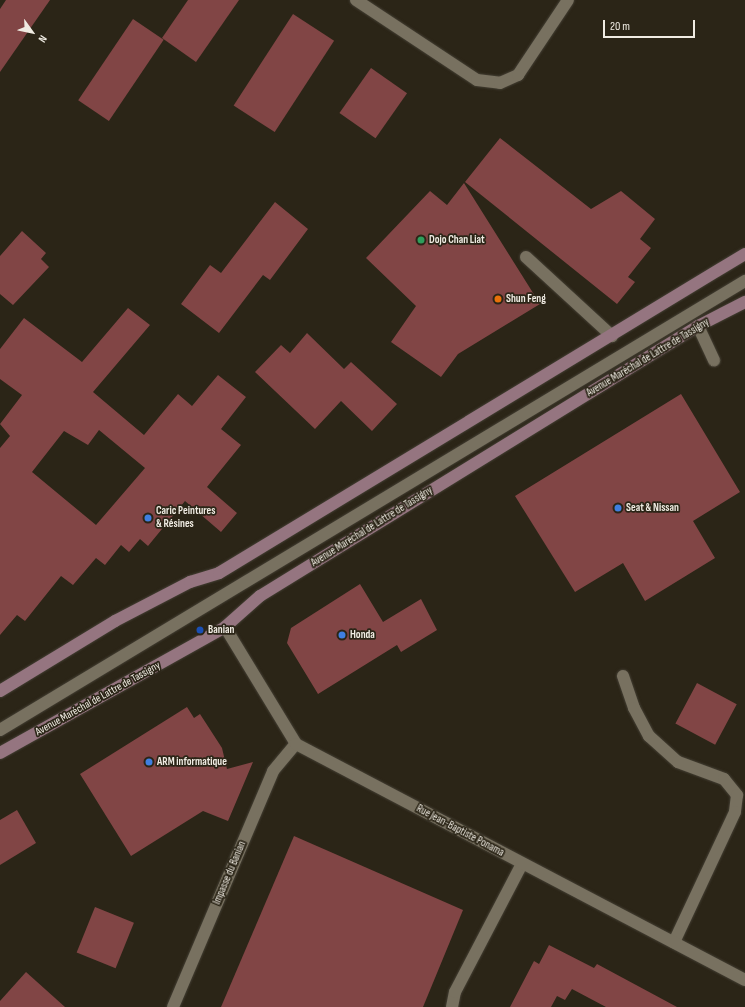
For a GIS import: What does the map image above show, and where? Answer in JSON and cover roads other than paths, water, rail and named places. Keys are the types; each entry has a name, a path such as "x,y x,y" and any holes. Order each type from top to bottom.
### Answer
{"main road":[{"path":"0,691 115,621 190,582 218,573 612,336 745,254"},
{"name":"Avenue Maréchal de Lattre de Tassigny","path":"0,753 225,627 260,596 698,326 745,302"}],"street":[{"path":"358,1 477,80 500,83 518,75 568,0"},
{"path":"526,257 612,336"},
{"name":"Avenue Maréchal de Lattre de Tassigny","path":"0,730 745,281"},
{"path":"698,326 714,362"},
{"path":"225,627 296,744"},
{"path":"623,676 634,708 649,736 678,762 724,779 737,795 735,812 674,942"},
{"name":"Rue Jean-Baptiste Ponama","path":"296,744 745,980"},
{"name":"Impasse du Banian","path":"173,1007 273,771 296,744"},
{"path":"452,1007 455,992 522,864"}],"place":[{"name":"Dojo Chan Liat","path":"421,240"},
{"name":"Shun Feng","path":"498,299"},
{"name":"Seat & Nissan","path":"618,508"},
{"name":"Caric Peintures & Résines","path":"148,518"},
{"name":"Banian","path":"200,630"},
{"name":"Honda","path":"342,635"},
{"name":"ARM informatique","path":"149,762"}]}
